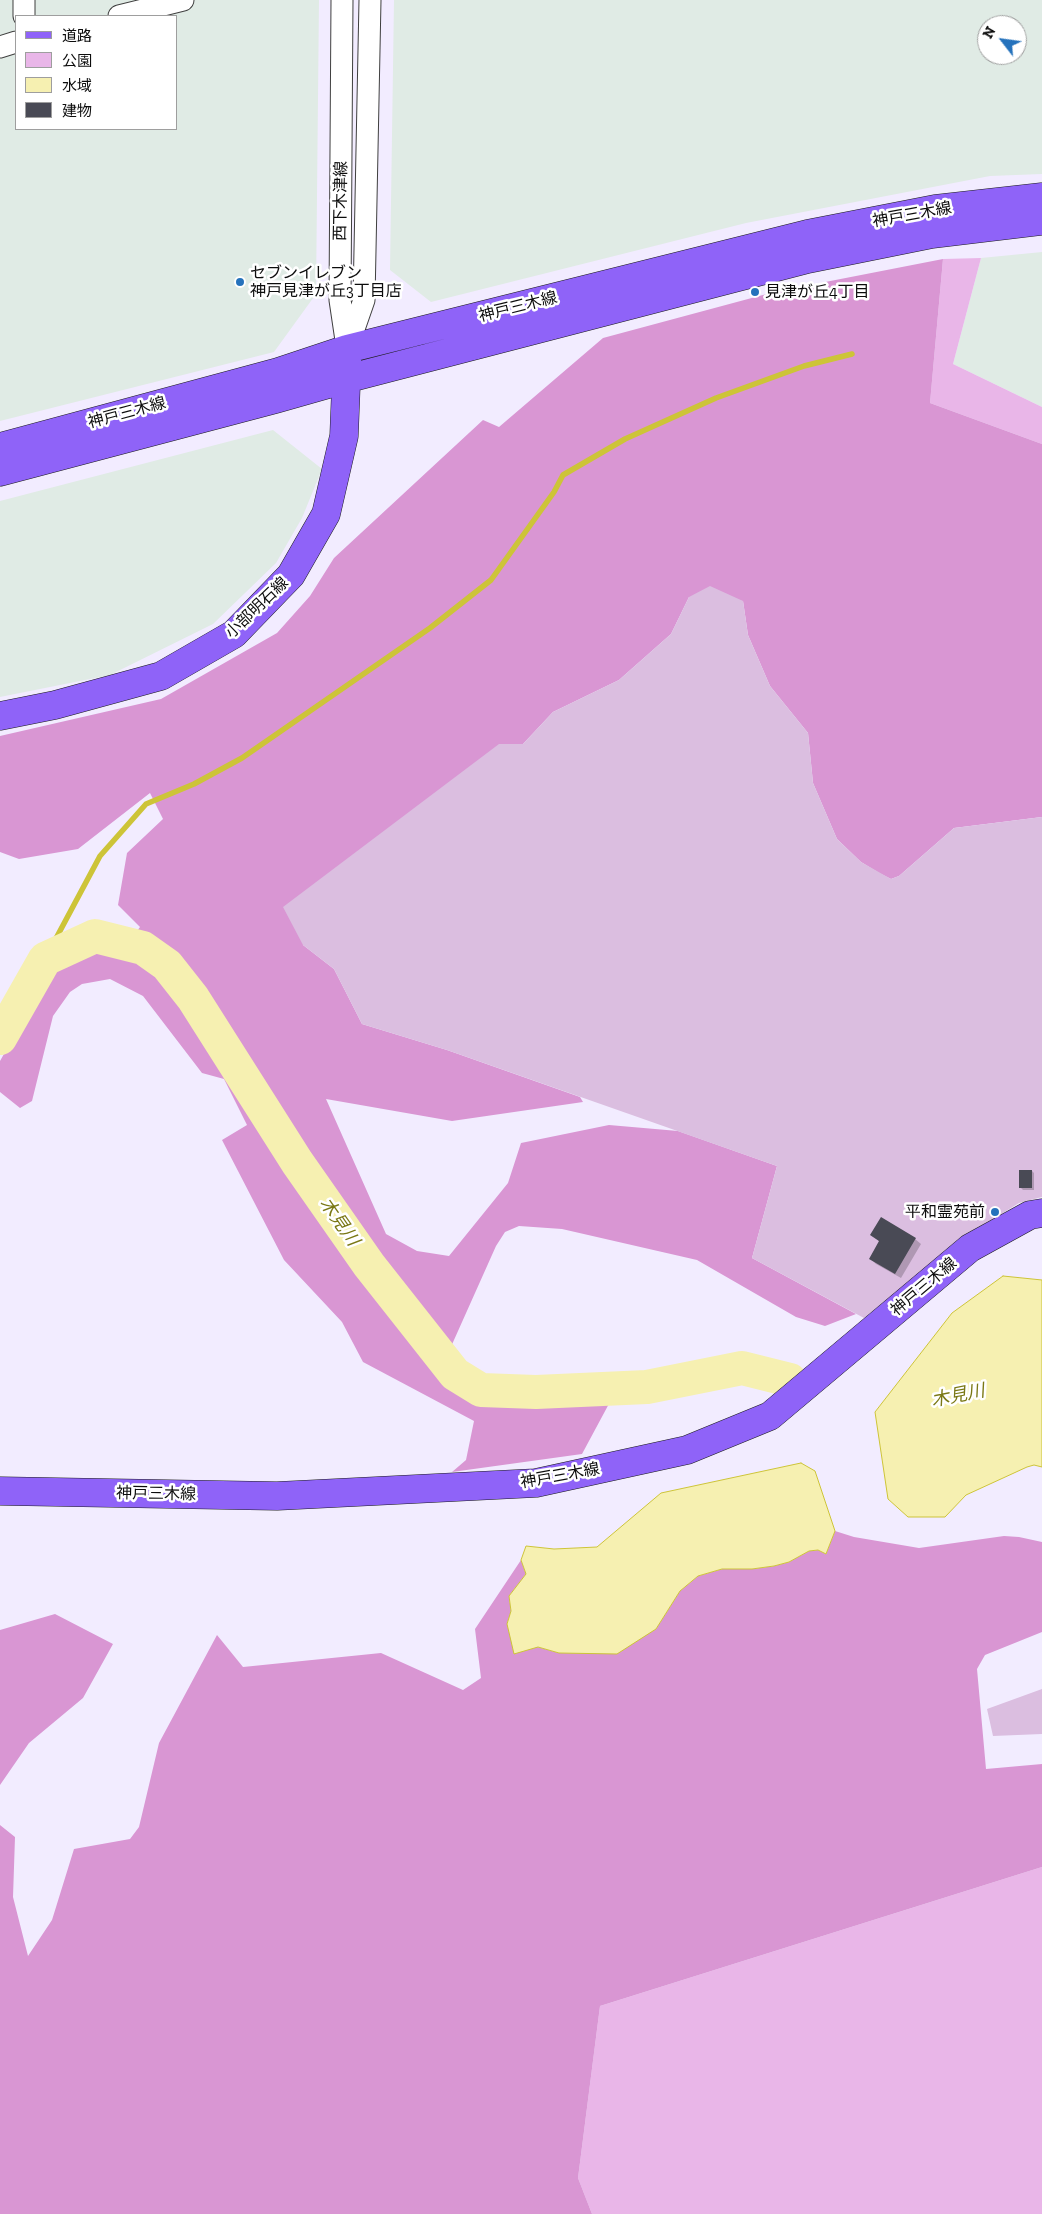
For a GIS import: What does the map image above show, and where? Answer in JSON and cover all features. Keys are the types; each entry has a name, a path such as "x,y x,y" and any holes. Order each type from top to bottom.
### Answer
{"main road":[{"name":"神戸三木線","path":"0,447 278,372 347,349 807,234 935,209 1042,197"},
{"name":"神戸三木線","path":"0,472 276,400 346,378 808,259 932,234 1042,221"},
{"name":"小部明石線","path":"0,716 55,704 161,676 234,634 291,575 326,514 344,436 347,349"},
{"name":"神戸三木線","path":"0,1491 277,1496 536,1483 687,1450 770,1416 970,1248 1030,1215 1042,1213"}],"street":[{"path":"24,0 24,15"},
{"path":"123,15 183,0"},
{"name":"西下木津線","path":"342,0 340,300 347,349"},
{"name":"西下木津線","path":"347,349 364,300 370,0"},
{"path":"0,47 15,42"}],"shaded area":[{"path":"0,0 319,0 316,294 274,352 0,421"},
{"path":"394,0 1042,0 1042,174 990,176 746,223 431,302 390,270"},
{"path":"1042,252 1042,407 953,364 981,258"},
{"path":"943,259 930,403 1042,444 1042,817 954,828 899,876 891,879 861,862 837,839 813,783 808,733 770,686 748,635 743,601 689,597 671,634 619,680 553,712 523,744 303,945 334,969 362,1024 447,1050 580,1097 583,1102 452,1121 326,1099 386,1234 417,1251 449,1256 508,1183 521,1143 609,1125 678,1131 777,1166 752,1258 856,1314 825,1326 796,1317 697,1260 562,1229 519,1226 505,1232 496,1246 437,1378 482,1402 611,1400 582,1454 452,1472 466,1460 474,1421 363,1362 342,1322 284,1260 222,1140 247,1125 224,1079 202,1073 143,996 110,979 82,984 70,992 53,1016 32,1101 20,1108 0,1092 0,1061 52,969 90,947 122,952 140,927 118,905 127,853 163,819 150,793 78,849 19,859 0,852 0,736 161,699 277,633 310,596 334,558 483,420 499,427 603,338 774,292"},
{"path":"273,430 322,469 302,518 276,563 213,624 110,675 0,697 0,501"},
{"path":"710,586 743,601 748,635 770,686 808,733 813,783 837,839 861,862 891,879 899,876 954,828 1042,817 1042,1197 1019,1203 971,1233 864,1318 752,1258 777,1166 447,1050 362,1024 334,969 303,945 283,907 499,744 523,744 553,712 619,680 671,634 689,597"},
{"path":"835,1531 854,1537 919,1548 1004,1536 1042,1542 1042,1632 985,1655 977,1669 986,1769 1042,1764 1042,1867 600,2006 578,2178 592,2214 0,2214 0,1825 15,1837 13,1897 28,1956 52,1920 74,1849 130,1839 139,1827 159,1743 217,1635 243,1667 381,1653 463,1690 481,1678 475,1629 521,1560 526,1574 509,1596 511,1611 507,1624 538,1647 559,1653 656,1629 680,1591 698,1576 722,1569 752,1569 774,1566 789,1562 809,1551 818,1550 826,1554"},
{"path":"55,1614 113,1644 83,1698 29,1743 0,1785 0,1630"},
{"path":"1042,1689 1042,1734 993,1736 987,1709"}],"green space":[{"path":"981,258 953,364 1042,407 1042,444 930,403 943,259"},
{"path":"1042,1867 1042,2214 592,2214 578,2178 600,2006"}],"water":[{"path":"1003,1276 1042,1280 1042,1467 1034,1465 1027,1467 966,1495 945,1517 908,1517 888,1499 875,1412 952,1313"},
{"path":"801,1463 815,1471 835,1531 826,1554 818,1550 809,1551 789,1562 774,1566 752,1569 722,1569 698,1576 680,1591 656,1629 617,1654 559,1653 538,1647 514,1654 507,1624 511,1611 509,1596 526,1574 521,1560 526,1546 554,1549 597,1547 661,1493"}],"building":[{"path":"1019,1170 1032,1170 1032,1188 1019,1188"},
{"path":"881,1217 916,1238 895,1274 869,1259 879,1241 870,1235"}],"waterway":[{"path":"45,959 100,856 146,804 194,784 242,758 430,628 491,580 554,492 563,475 625,439 716,398 804,366 852,354"},
{"name":"木見川","path":"0,1038 45,959 95,936 143,948 167,965 193,998 297,1162 369,1265 455,1374 481,1390 536,1392 647,1387 742,1368 790,1380"}],"place":[{"name":"セブンイレブン 神戸見津が丘3丁目店","path":"240,282"},
{"name":"見津が丘4丁目","path":"755,292"},
{"name":"平和霊苑前","path":"995,1212"}]}
